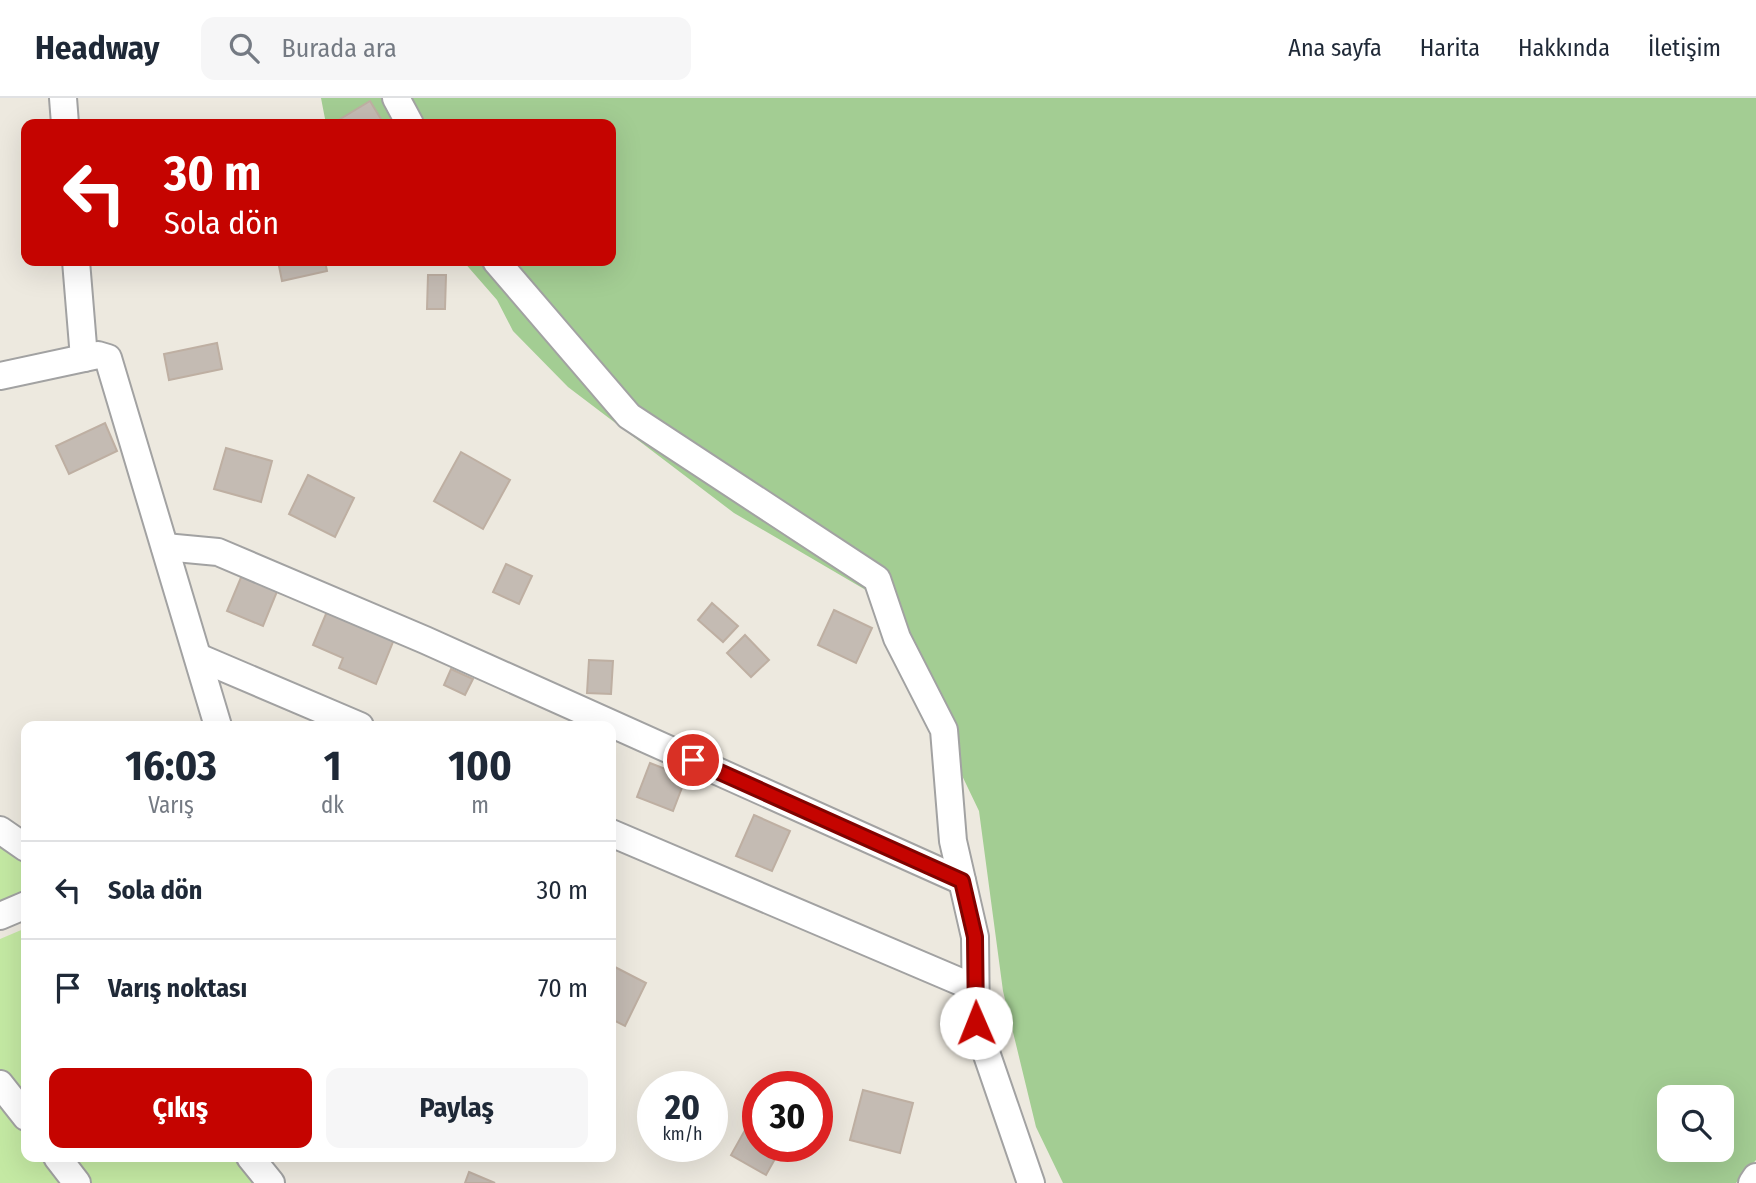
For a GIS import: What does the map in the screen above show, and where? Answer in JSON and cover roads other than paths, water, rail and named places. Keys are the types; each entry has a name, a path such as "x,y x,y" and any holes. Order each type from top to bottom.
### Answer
{"street":[{"path":"63,98 65,119"},
{"path":"396,98 407,119"},
{"path":"76,266 84,358"},
{"path":"500,266 629,416 877,579 897,638 944,730 953,841 975,937 976,1023 1031,1183"},
{"path":"0,376 101,354 110,361 217,721"},
{"path":"165,547 218,552 605,721"},
{"path":"198,657 348,721"},
{"path":"616,726 962,881"},
{"path":"0,830 21,845"},
{"path":"616,835 975,988"},
{"path":"0,852 21,866"},
{"path":"0,916 21,907"},
{"path":"0,1084 21,1111"},
{"path":"61,1162 78,1183"},
{"path":"254,1162 271,1183"},
{"path":"1752,1183 1756,1177"}]}
